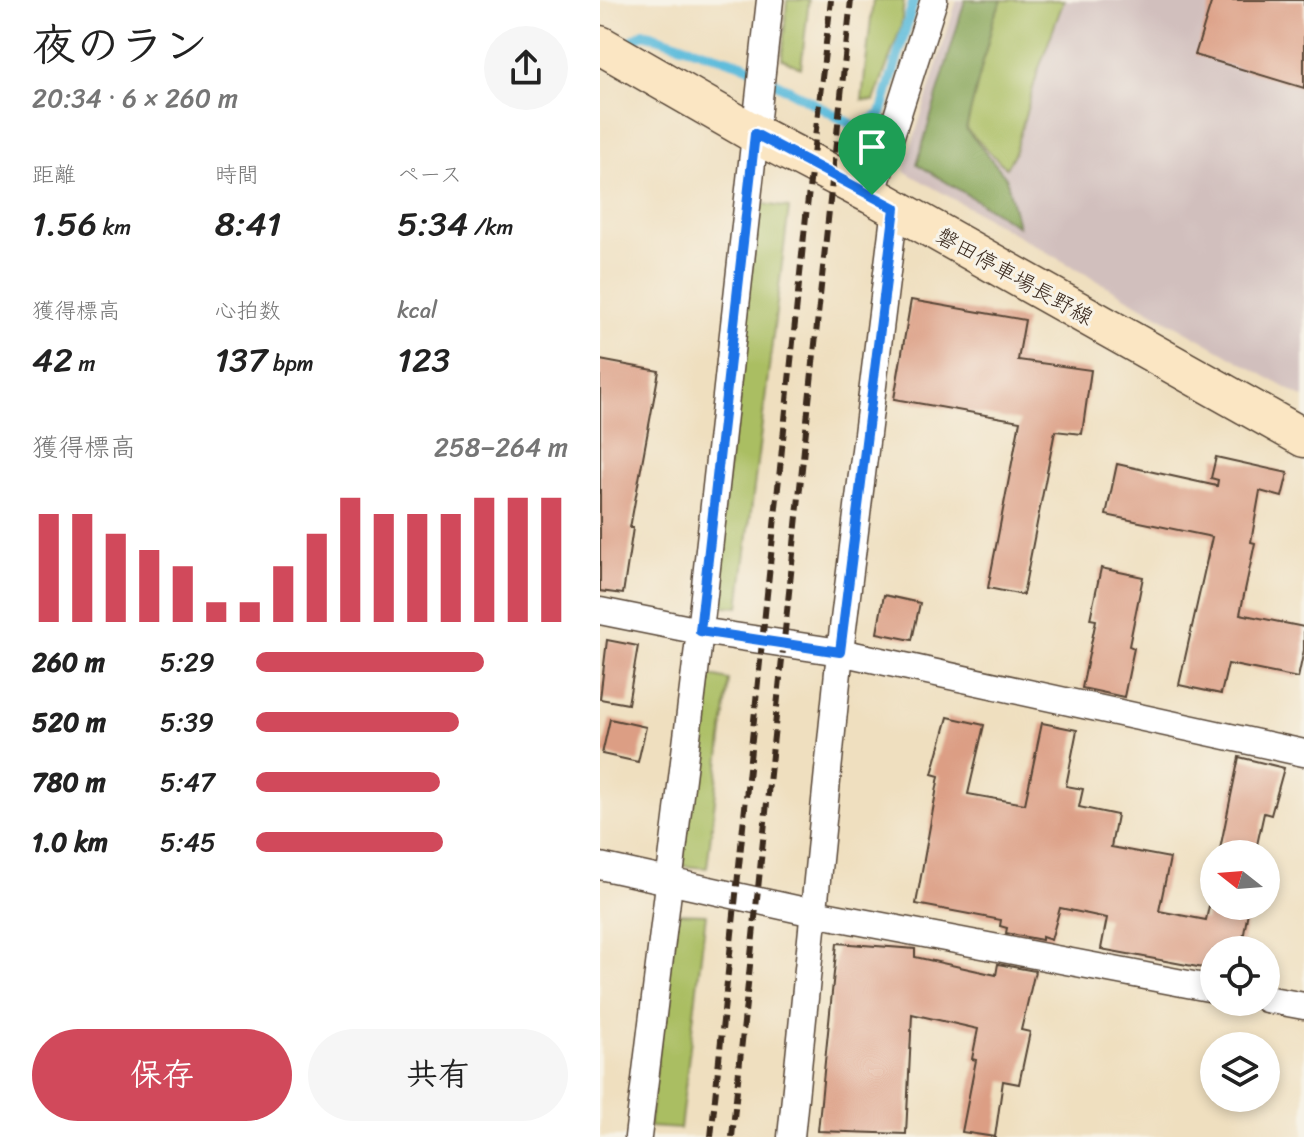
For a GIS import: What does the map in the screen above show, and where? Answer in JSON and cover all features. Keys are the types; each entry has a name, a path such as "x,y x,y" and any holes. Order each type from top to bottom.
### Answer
{"main road":[{"name":"磐田停車場長野線","path":"600,45 1304,438"}],"street":[{"path":"638,1137 700,631 770,0"},
{"path":"791,1137 884,202 934,0"},
{"path":"600,611 700,631 840,652 1304,753"},
{"path":"600,866 814,913 1200,986"},
{"path":"1280,1002 1304,1006"}],"shaded area":[{"path":"957,0 1304,0 1304,398 904,171"}],"green space":[{"path":"787,0 809,0 801,68 782,59"},
{"path":"873,0 904,0 901,27 874,101 862,100"},
{"path":"965,0 1002,0 994,17 966,129 1006,177 1018,226 917,164"},
{"path":"1002,0 1064,0 1038,71 1014,154 1006,168 966,129 994,17"},
{"path":"759,203 789,208 739,607 712,605"},
{"path":"707,675 729,680 707,868 682,866"},
{"path":"675,913 706,914 680,1129 649,1127"}],"building":[{"path":"1212,0 1304,0 1304,88 1195,55"},
{"path":"911,300 1025,320 1018,360 1091,370 1082,434 1055,431 1023,595 988,588 1020,421 894,399"},
{"path":"600,360 659,371 630,528 633,528 623,594 600,591"},
{"path":"1216,457 1288,473 1282,497 1260,491 1251,542 1255,543 1240,614 1304,627 1304,650 1298,678 1228,664 1221,694 1179,685 1212,537 1106,515 1117,464 1217,486 1218,480 1211,478"},
{"path":"1101,568 1143,577 1129,646 1134,648 1124,697 1082,688 1096,620 1090,619"},
{"path":"884,595 920,603 912,640 877,633"},
{"path":"607,640 638,646 628,704 600,699"},
{"path":"948,717 984,725 968,794 1025,804 1042,723 1077,730 1066,786 1083,789 1079,807 1117,815 1111,847 1170,858 1159,911 1200,920 1246,920 1244,936 1200,936 1200,967 1101,949 1107,918 1060,908 1051,940 1042,937 1042,940 1006,933 1007,928 1000,926 1001,920 916,904 939,776 932,774"},
{"path":"610,719 646,727 638,762 602,754"},
{"path":"1239,757 1284,768 1271,815 1264,813 1258,840 1222,840"},
{"path":"837,943 915,949 915,957 996,975 998,964 1035,971 1021,1030 1030,1032 1019,1084 1003,1081 995,1137 962,1132 976,1060 972,1059 978,1029 912,1014 906,1134 818,1131"}],"waterway":[{"path":"622,47 644,33 742,64 858,128 881,114 914,0"}],"railway":[{"path":"711,1137 831,0"},
{"path":"732,1137 851,0"}],"route":[{"path":"755,134 872,195 895,208 840,652 700,631 755,134"}]}
